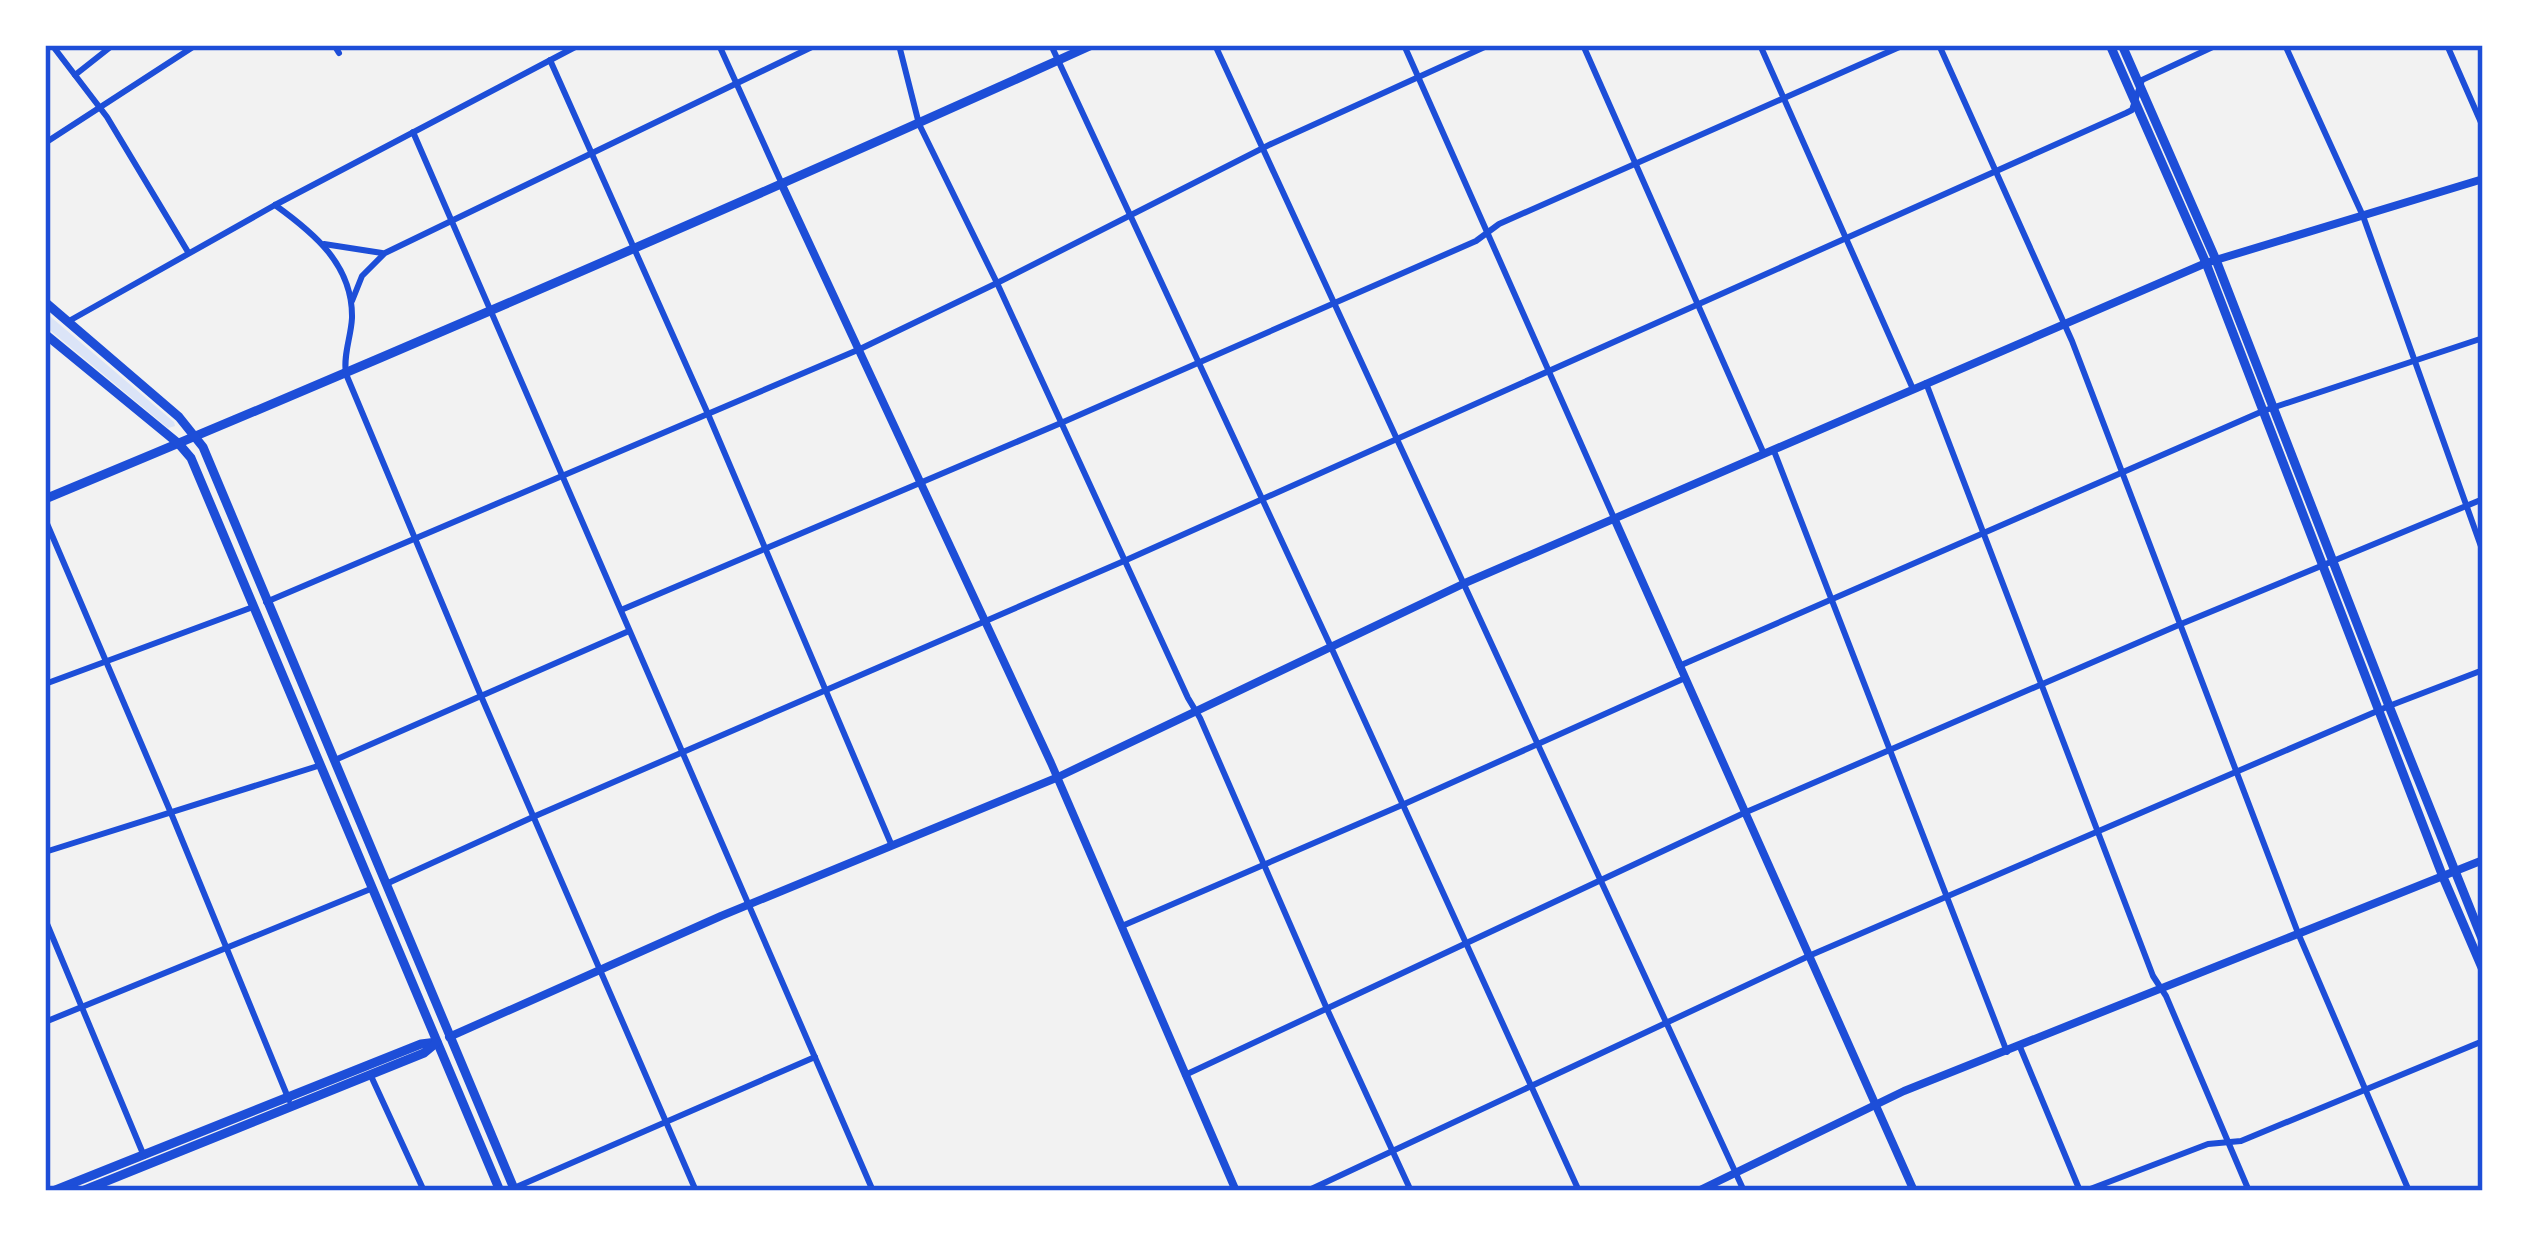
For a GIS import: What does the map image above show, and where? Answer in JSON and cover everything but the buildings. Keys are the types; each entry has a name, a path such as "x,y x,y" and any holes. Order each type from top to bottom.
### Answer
{"main road":[{"path":"45,499 491,312 1092,45"},
{"path":"2110,45 2211,261"},
{"path":"2122,45 2211,261 2483,970"},
{"path":"45,302 178,417 208,457 515,1190"},
{"path":"46,336 191,458 500,1191"},
{"path":"2449,875 2483,941"},
{"path":"53,1191 370,1076 424,1053 449,1036"},
{"path":"290,1103 421,1044 437,1042"},
{"path":"82,1191 146,1159"}],"street":[{"path":"52,45 99,106 188,252"},
{"path":"75,75 113,45"},
{"path":"45,143 196,45"},
{"path":"69,321 188,252 579,45"},
{"path":"719,45 1056,778 1236,1191"},
{"path":"351,304 362,277 386,254 817,45"},
{"path":"899,45 919,124 1196,710 1412,1191"},
{"path":"1051,45 1579,1191"},
{"path":"1216,45 1744,1191"},
{"path":"1404,45 1914,1191"},
{"path":"266,602 860,349 1263,148 1490,45"},
{"path":"1583,45 1769,452 2006,1052"},
{"path":"1760,45 1913,389"},
{"path":"621,610 1476,241 1499,224 1904,45"},
{"path":"1939,45 2065,324 2298,933 2409,1191"},
{"path":"386,884 1700,306 2126,113 2132,110 2146,77 2217,45"},
{"path":"2285,45 2363,215 2483,552"},
{"path":"2447,45 2483,127"},
{"path":"550,60 708,414 892,846"},
{"path":"413,132 873,1191"},
{"path":"449,1036 748,904 1056,778 1465,583 2211,261 2483,179"},
{"path":"275,205 324,244 340,268 351,304 346,374 696,1191"},
{"path":"324,244 386,254"},
{"path":"1679,666 2268,410 2483,338"},
{"path":"1926,383 2153,976 2249,1191"},
{"path":"1184,1075 1744,813 2483,499"},
{"path":"45,519 290,1103"},
{"path":"45,684 253,607"},
{"path":"335,760 629,631"},
{"path":"1307,1191 1811,955 2483,670"},
{"path":"1120,927 1684,678"},
{"path":"45,852 322,765"},
{"path":"1698,1191 1904,1091 2483,860"},
{"path":"45,1022 373,888"},
{"path":"45,919 146,1159"},
{"path":"2020,1047 2082,1191 2208,1144 2242,1141 2483,1041"},
{"path":"515,1190 815,1057"},
{"path":"370,1076 424,1191"}],"shaded area":[{"path":"45,312 175,426 168,428 45,326"}]}
